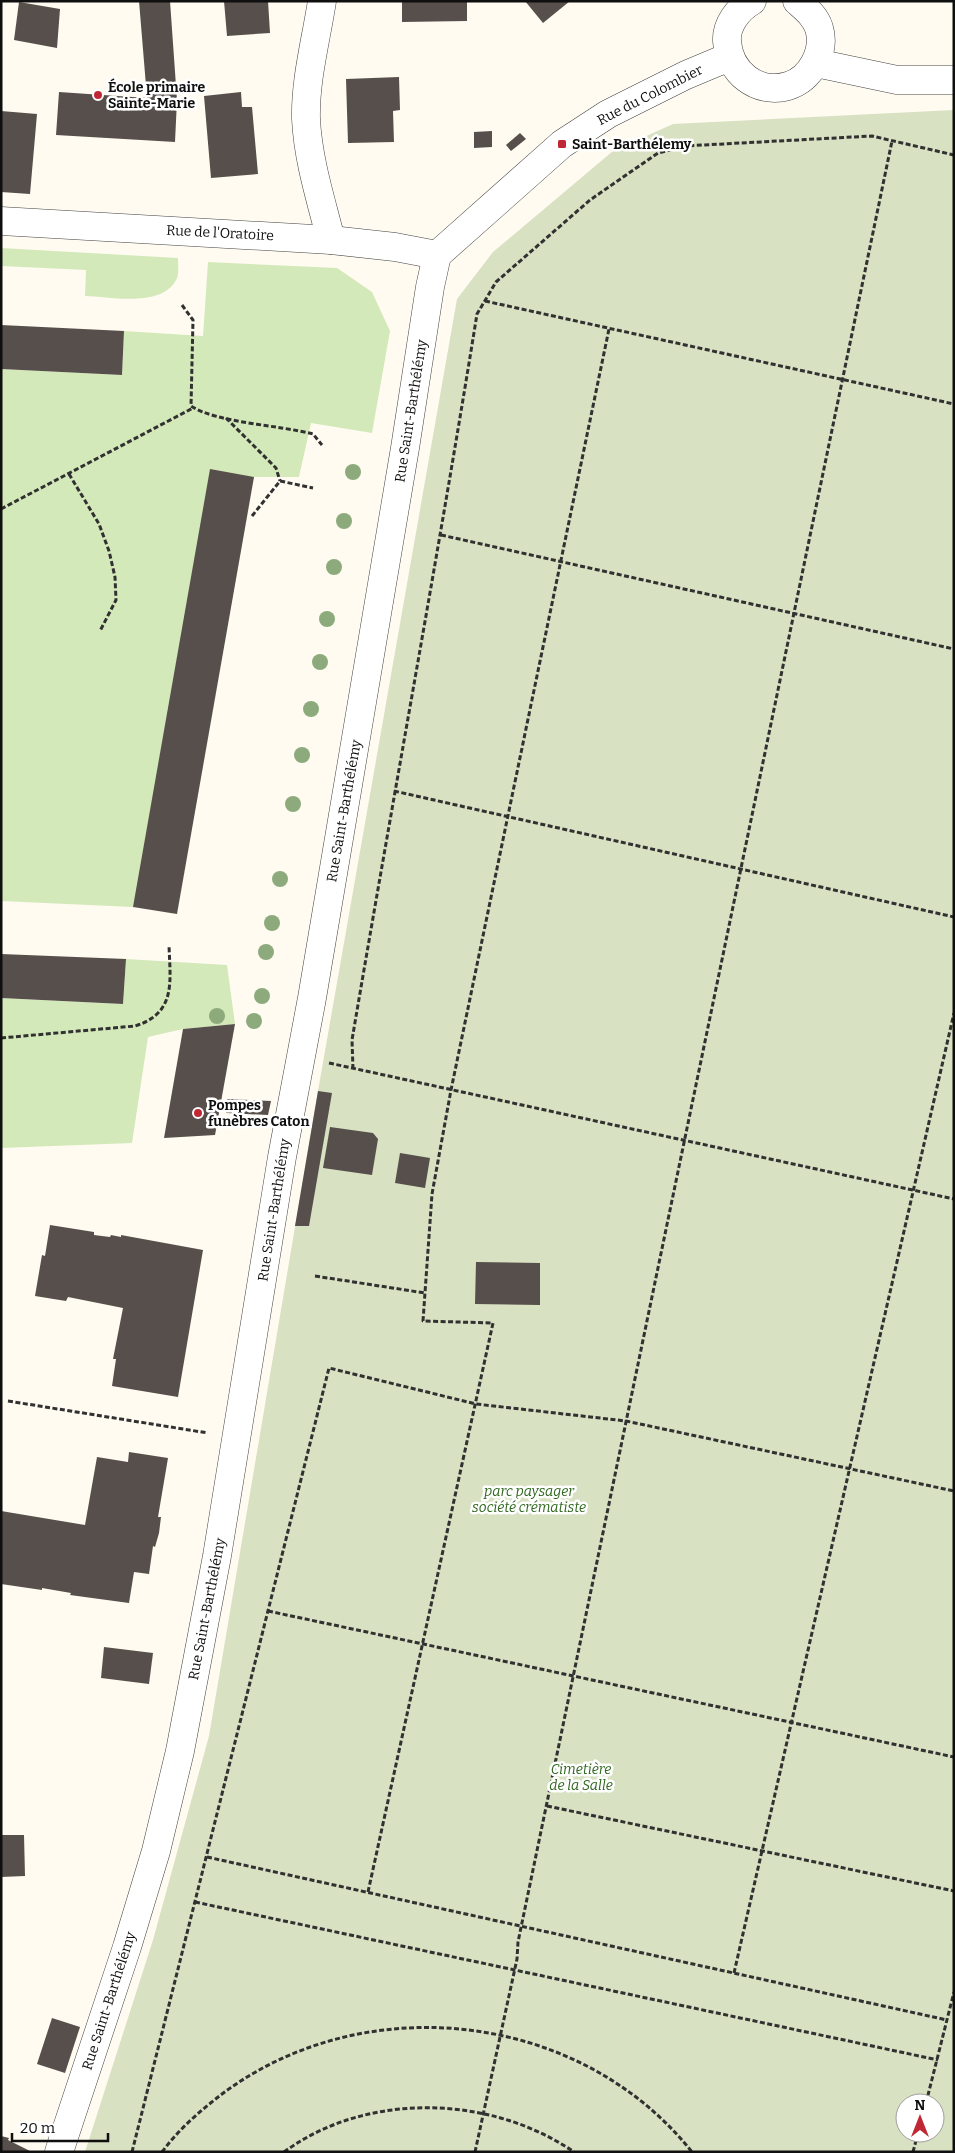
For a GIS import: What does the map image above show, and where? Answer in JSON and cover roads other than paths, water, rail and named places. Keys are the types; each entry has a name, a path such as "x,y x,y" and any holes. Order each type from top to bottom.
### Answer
{"street":[{"path":"322,1 309,83 306,117 308,147 330,240"},
{"path":"752,1 744,6 732,20 727,38 729,57 739,73 753,83 770,88 789,86 804,78 816,63 821,46 819,28 810,12 797,1"},
{"name":"Rue du Colombier","path":"437,255 562,144 608,114 686,75 729,57"},
{"path":"816,63 897,80 954,80"},
{"name":"Rue de l'Oratoire","path":"1,221 330,240 394,247 437,255"},
{"name":"Rue Saint-Barthélémy","path":"60,2152 127,1947 156,1851 180,1751 217,1556 282,1157 437,255"}],"place":[{"name":"École primaire Sainte-Marie","path":"98,95"},
{"name":"Saint-Barthélemy","path":"562,144"},
{"name":"Pompes funèbres Caton","path":"198,1113"}],"park label":[{"name":"parc paysager société crématiste","path":"529,1499"},
{"name":"Cimetière de la Salle","path":"581,1778"}]}
